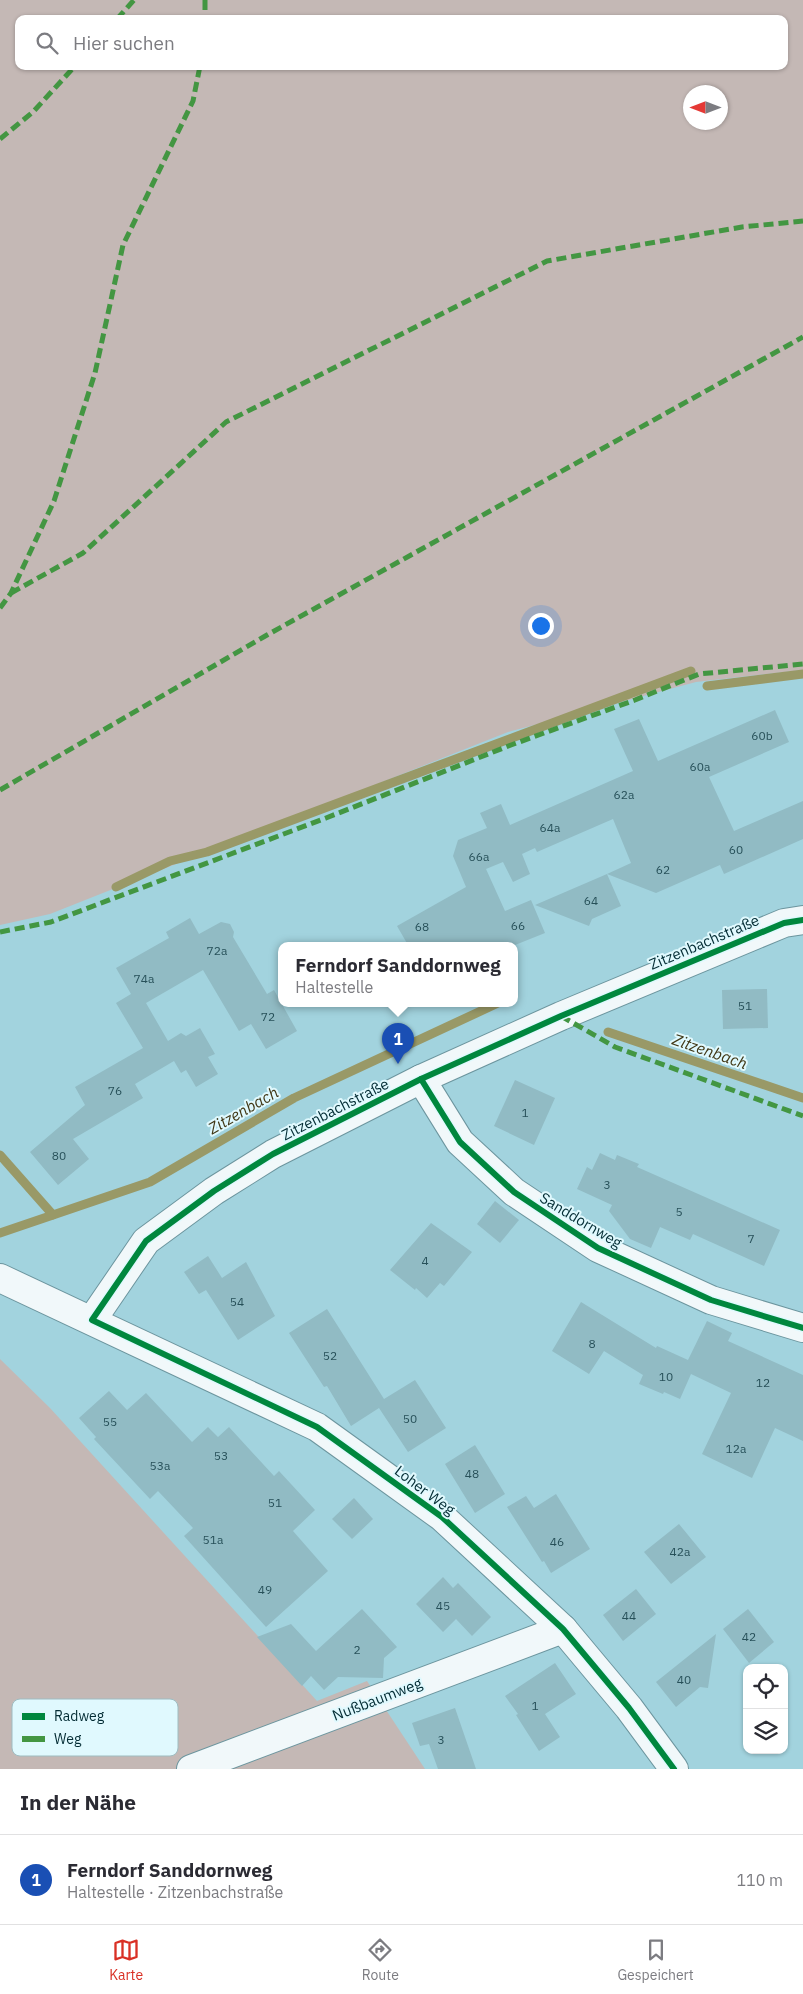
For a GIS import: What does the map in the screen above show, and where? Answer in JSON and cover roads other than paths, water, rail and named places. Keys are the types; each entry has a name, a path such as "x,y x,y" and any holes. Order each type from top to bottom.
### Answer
{"street":[{"name":"Zitzenbachstraße","path":"92,1320 146,1240 214,1190 273,1154 421,1079 561,1016 784,923 803,920"},
{"name":"Sanddornweg","path":"421,1079 460,1142 514,1192 598,1248 711,1300 803,1328"},
{"name":"Loher Weg","path":"0,1278 317,1427 442,1517 563,1629 629,1708 674,1769"},
{"name":"Nußbaumweg","path":"191,1769 563,1629"}],"waterway":[{"path":"116,887 170,861 207,852 691,671"},
{"path":"707,686 803,674"},
{"name":"Zitzenbach","path":"0,1233 150,1182 294,1098 489,1007"},
{"name":"Zitzenbach","path":"608,1032 803,1098"},
{"path":"0,1155 53,1215"}],"place":[{"name":"Ferndorf Sanddornweg","path":"398,1064"}]}
